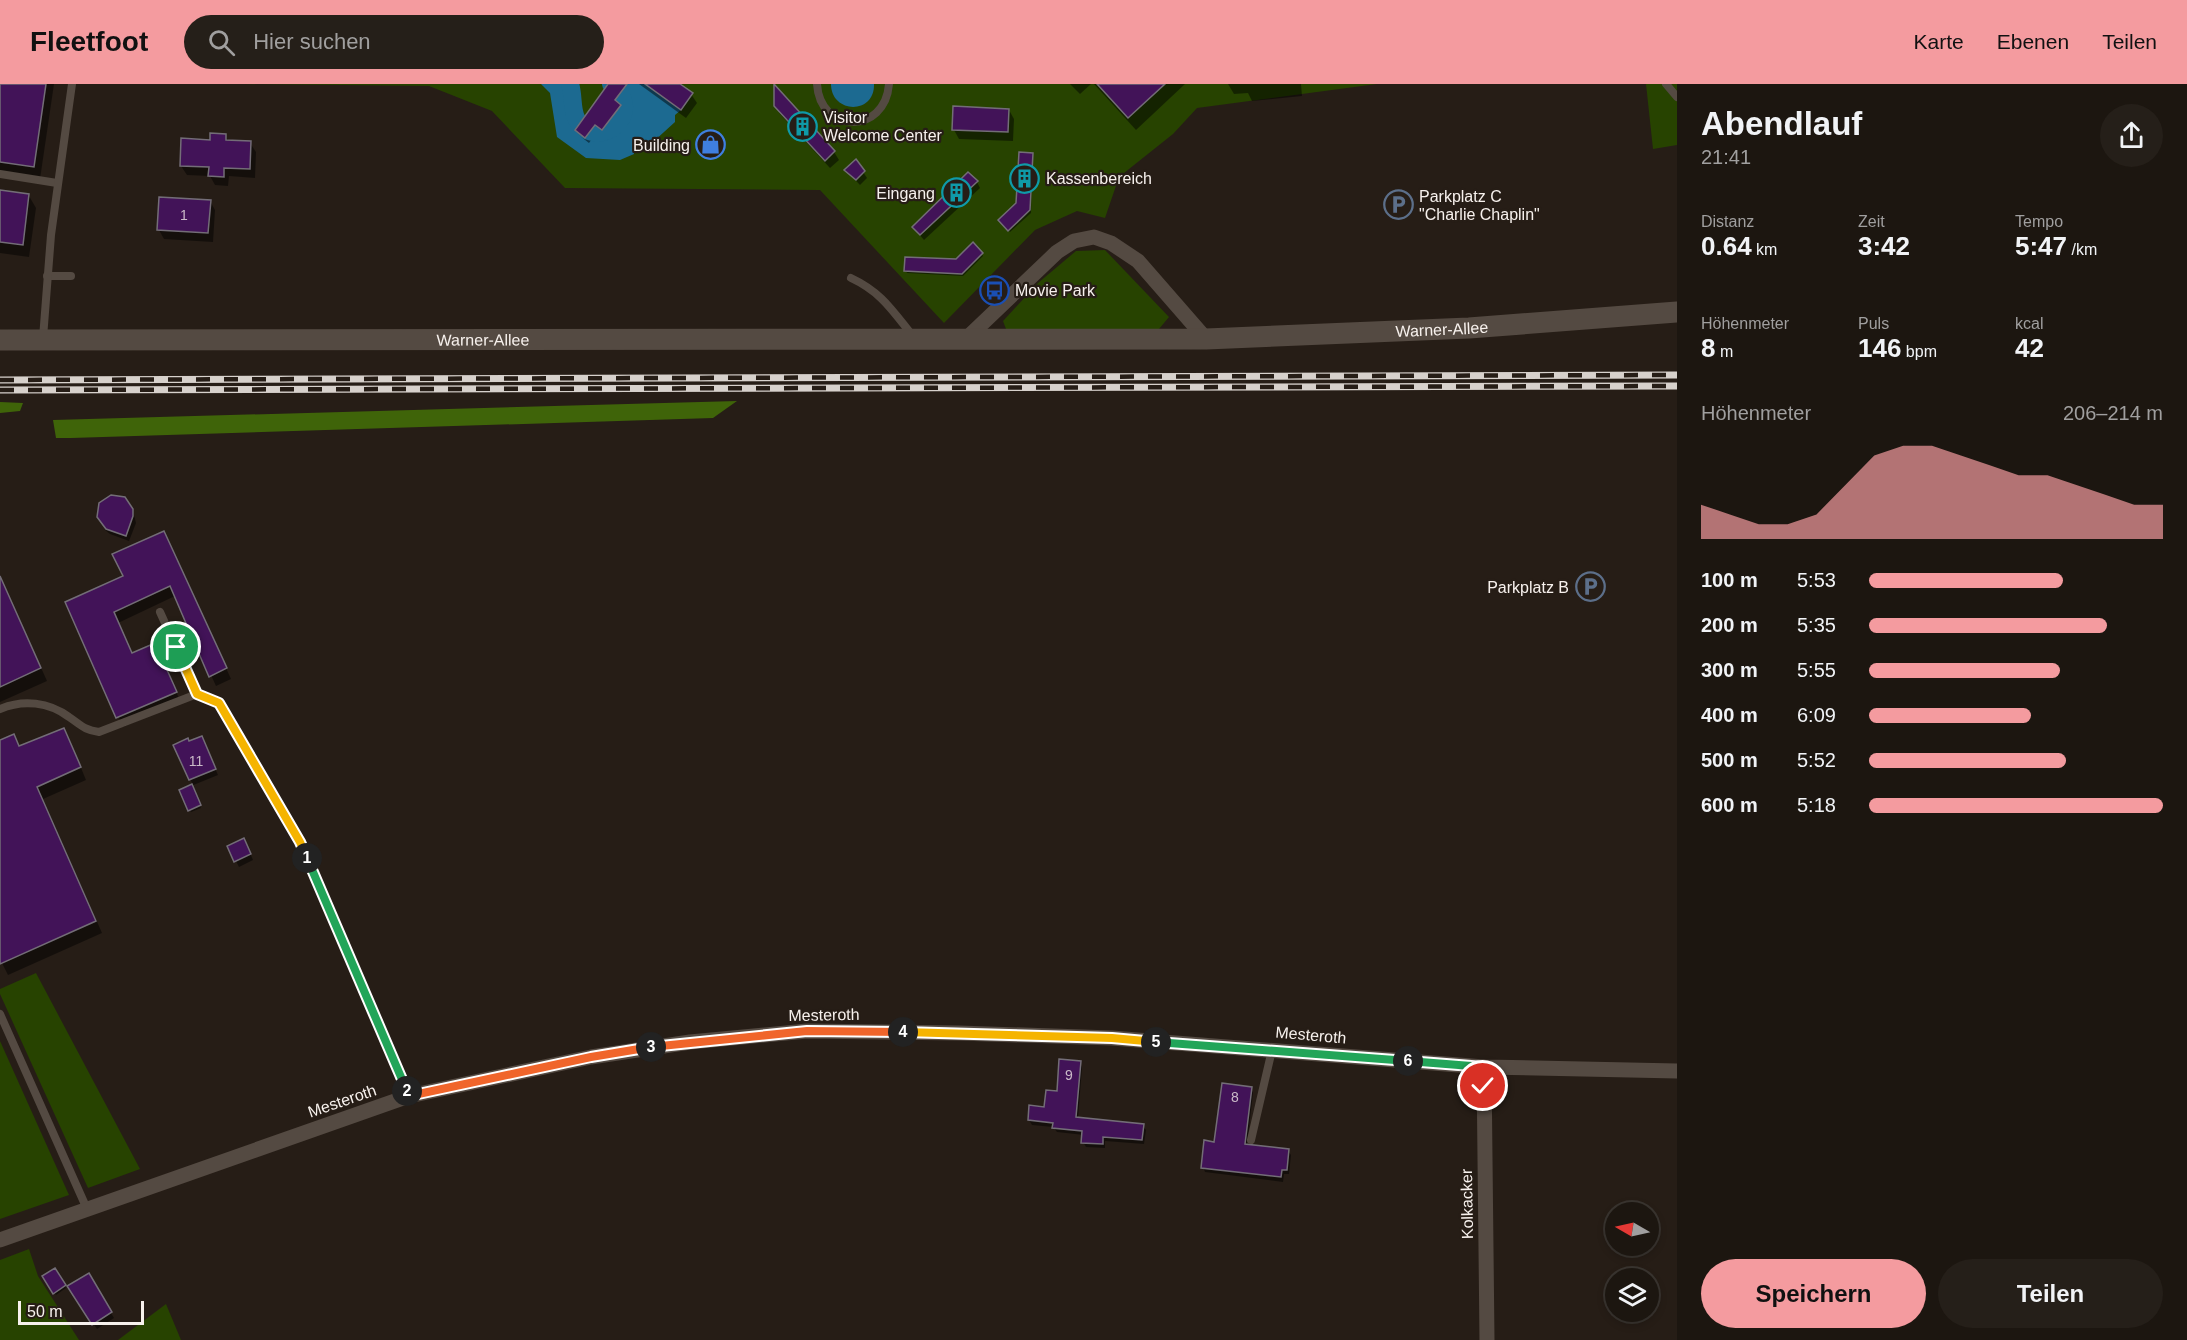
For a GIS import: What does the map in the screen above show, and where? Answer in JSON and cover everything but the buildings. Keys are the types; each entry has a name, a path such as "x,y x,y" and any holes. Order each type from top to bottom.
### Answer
{"street":[{"path":"967,338 1057,252 1074,241 1094,237 1111,243 1137,261 1206,339"},
{"name":"Warner-Allee","path":"0,340 1206,339 1468,328 1677,312"},
{"name":"Mesteroth","path":"0,1240 409,1096 591,1057 690,1042 807,1031 959,1033 1112,1038 1484,1067 1677,1071"},
{"name":"Kolkacker","path":"1484,1067 1487,1340"}],"lane":[{"path":"43,339 57,183 72,84"},
{"path":"817,84 818,94 830,114 841,120 853,122 876,114 884,105 890,84"},
{"path":"1666,84 1677,97"},
{"path":"0,174 57,183"},
{"path":"47,276 71,276"},
{"path":"851,278 870,287 886,302 915,338"},
{"path":"160,612 197,694"},
{"path":"0,709 30,703 53,706 86,730 99,732 197,694 219,703 300,842 409,1096"},
{"path":"0,1014 87,1209"},
{"path":"1251,1140 1272,1050"}],"green space":[{"path":"244,84 1377,84 1197,108 1173,134 1119,177 1105,218 1077,211 1035,230 944,323 820,190 565,188 492,111 429,86"},
{"path":"1646,84 1677,84 1677,145 1653,149"},
{"path":"1105,250 1169,317 1159,329 1006,329 1003,321 1038,283 1076,251"},
{"path":"737,401 713,418 71,438 56,438 53,420"},
{"path":"0,402 23,403 20,411 0,413"},
{"path":"36,973 140,1169 88,1188 0,994 0,989"},
{"path":"0,1041 69,1195 0,1219"},
{"path":"29,1249 38,1276 79,1340 0,1340 0,1260"},
{"path":"166,1304 181,1340 118,1340"}],"water":[{"path":"541,84 565,84 574,129 583,137 594,141 617,134 625,126 630,115 630,103 623,89 626,84 645,84 681,110 675,115 675,122 642,152 642,142 634,142 634,154 620,160 586,158 557,137 550,93"},
{"path":"831,84 874,84 868,101 861,106 853,107 838,101 833,94"}],"waterway":[{"path":"570,84 577,120 586,129 596,133 615,126 622,117 624,107 621,96 611,84"}],"railway":[{"path":"0,380 1677,375"},
{"path":"0,390 1677,386"}],"place":[{"name":"Visitor Welcome Center","path":"802,126"},
{"name":"Building","path":"711,145"},
{"name":"Kassenbereich","path":"1025,178"},
{"name":"Eingang","path":"956,193"},
{"name":"Parkplatz C \"Charlie Chaplin\"","path":"1398,205"},
{"name":"Movie Park","path":"994,290"},
{"name":"Parkplatz B","path":"1590,587"}],"route":[{"path":"176,647 197,694 219,703 300,842 409,1096 641,1048 807,1031 1112,1038 1484,1067 1483,1086"}]}
